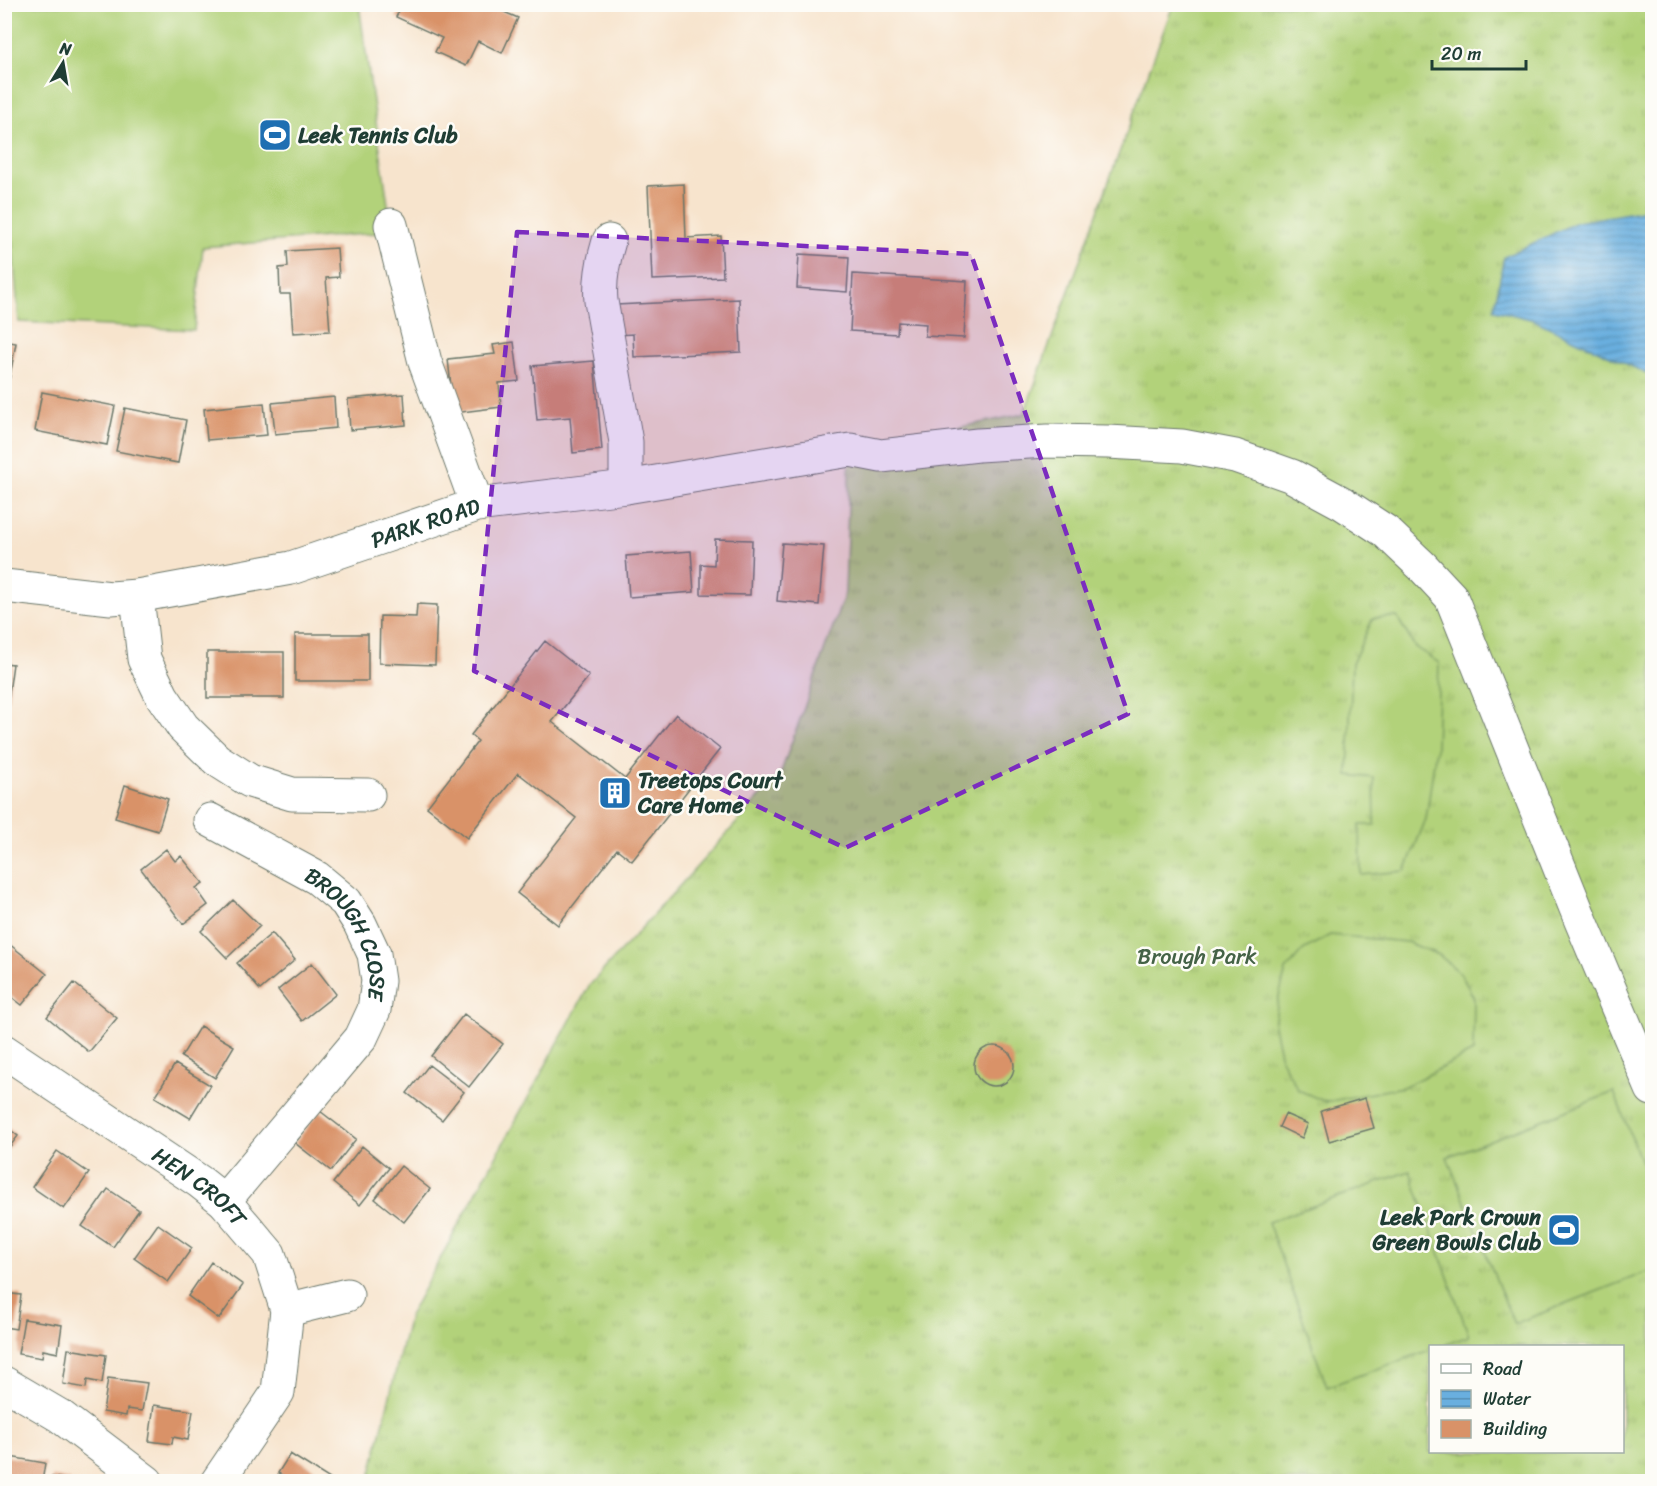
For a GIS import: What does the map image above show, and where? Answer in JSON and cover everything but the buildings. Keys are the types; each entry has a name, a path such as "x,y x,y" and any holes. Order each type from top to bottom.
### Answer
{"street":[{"path":"391,225 425,362 477,505"},
{"path":"609,241 600,286 626,442 626,487"},
{"name":"PARK ROAD","path":"6,585 111,598 137,596 291,568 477,505 626,487 850,450 881,456 978,445 1047,441 1182,446 1235,456 1292,476 1342,503 1385,531 1451,597 1581,921 1653,1089"},
{"path":"137,596 144,659 162,696 183,727 217,760 250,781 292,794 368,795"},
{"name":"BROUGH CLOSE","path":"210,819 318,878 346,902 360,924 374,954 378,981 374,1010 361,1038 224,1201"},
{"name":"HEN CROFT","path":"4,1051 200,1182 224,1201 269,1254 287,1310 278,1392 218,1482"},
{"path":"287,1310 347,1295"},
{"path":"4,1383 60,1416 147,1482"}],"highlighted area":[{"path":"517,232 971,254 1128,714 845,848 474,671"}],"green space":[{"path":"4,5 359,5 391,225 389,232 203,247 194,330 19,322 5,154"},
{"name":"Brough Park","path":"1173,5 1652,5 1652,1481 369,1482 409,1316 589,986 780,775 845,593 850,450 1024,414"},
{"path":"1397,617 1415,647 1439,663 1436,748 1426,819 1405,871 1361,875 1360,825 1375,825 1374,778 1348,775 1352,664 1373,618"},
{"path":"1330,935 1407,942 1439,955 1460,973 1474,998 1473,1052 1403,1087 1326,1102 1298,1090 1281,1059 1274,1026 1278,1000 1286,970 1303,950"},
{"name":"Leek Park Crown Green Bowls Club","path":"1614,1092 1652,1190 1652,1270 1514,1324 1447,1157"},
{"path":"1410,1171 1469,1336 1444,1345 1429,1345 1429,1350 1327,1387 1268,1222"}],"water":[{"path":"1652,209 1652,376 1534,320 1494,310 1504,257 1577,222"}],"place":[{"name":"Leek Tennis Club","path":"275,135"},
{"name":"Treetops Court Care Home","path":"615,793"},
{"name":"Leek Park Crown Green Bowls Club","path":"1564,1230"}]}
